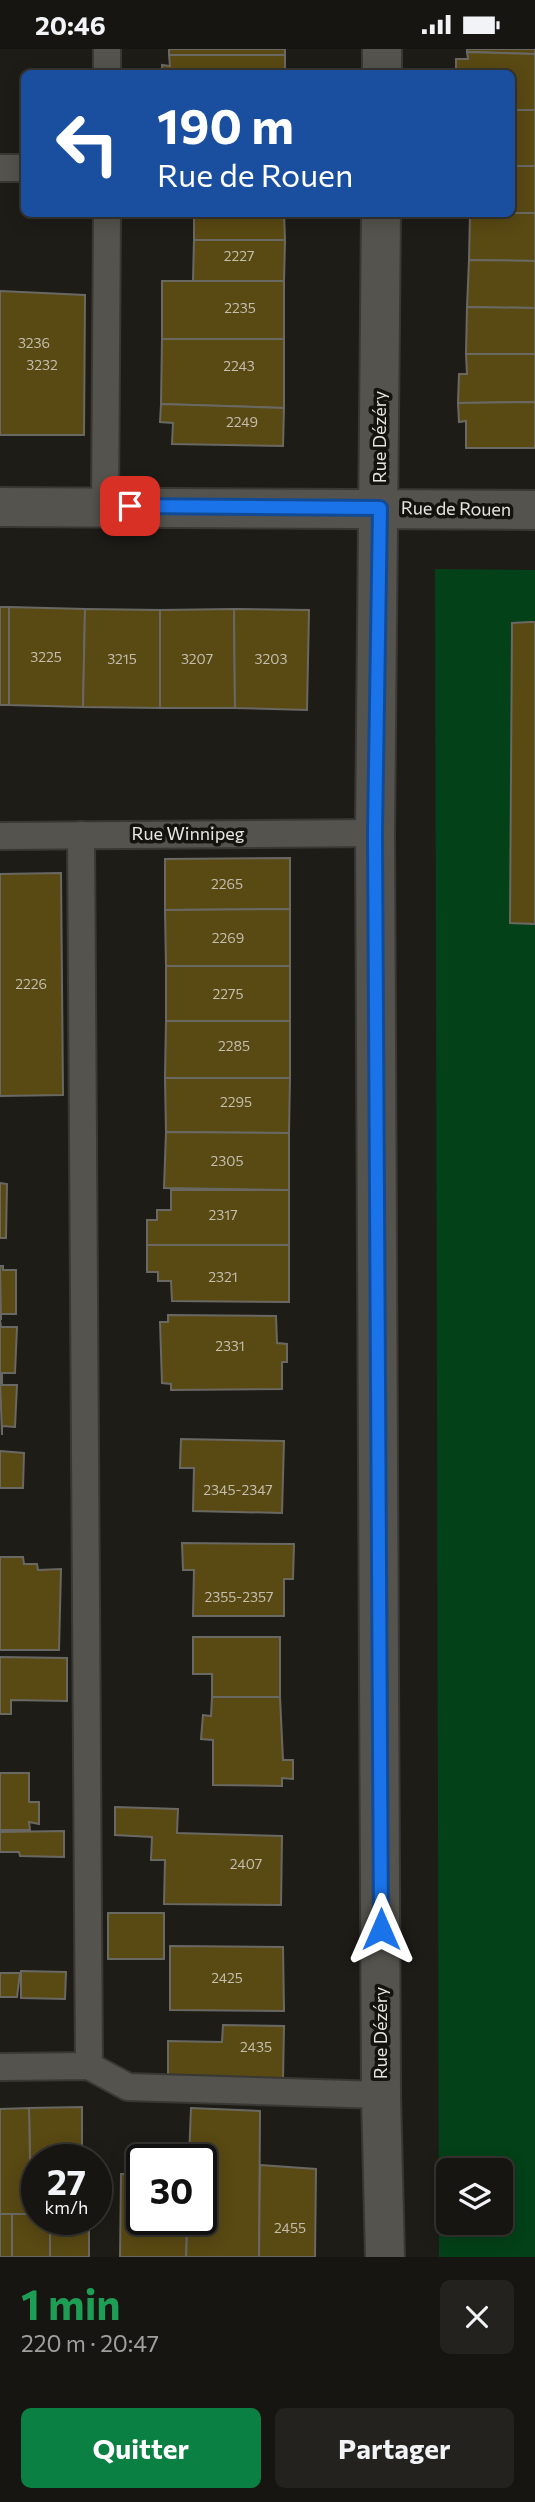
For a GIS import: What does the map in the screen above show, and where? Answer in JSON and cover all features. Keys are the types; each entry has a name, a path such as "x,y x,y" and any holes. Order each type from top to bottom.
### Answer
{"street":[{"path":"382,70 383,49"},
{"name":"Rue Dézéry","path":"381,217 375,833 384,2257"},
{"name":"Rue de Rouen","path":"0,506 535,510"}],"lane":[{"path":"107,49 107,70"},
{"path":"0,168 21,168"},
{"path":"105,506 107,217"},
{"name":"Rue Winnipeg","path":"0,836 375,833"},
{"path":"81,835 89,2066"},
{"path":"0,2067 89,2066 128,2087 382,2095"}],"green space":[{"path":"435,569 535,570 535,2257 439,2257 439,2235 513,2235 513,2158 439,2158"}],"building":[{"path":"169,49 285,49 285,55 169,55"},
{"path":"467,49 535,49 535,54 467,52"},
{"path":"467,52 535,54 535,110 515,110 515,70 456,70 456,59 468,59"},
{"path":"169,55 285,55 285,70 162,70 162,65 170,66"},
{"path":"515,110 535,110 535,166 515,166"},
{"path":"515,166 535,166 535,213 515,213"},
{"path":"515,213 535,213 535,261 469,260 470,217 515,217"},
{"path":"194,217 284,217 285,240 194,240"},
{"path":"194,240 285,240 284,281 193,281"},
{"path":"469,260 535,261 535,308 467,307"},
{"path":"162,281 284,281 284,339 162,339"},
{"path":"0,291 85,295 84,435 0,435"},
{"path":"467,307 535,308 535,354 466,354"},
{"path":"162,339 284,339 284,408 161,404"},
{"path":"466,354 535,354 535,402 458,403 459,374 467,374"},
{"path":"535,402 535,448 466,448 466,421 459,422 458,403"},
{"path":"161,404 284,408 283,446 172,444 173,423 160,422"},
{"path":"0,607 9,607 9,705 0,705"},
{"path":"9,607 85,609 83,707 9,705"},
{"path":"85,609 160,610 160,708 83,707"},
{"path":"234,609 235,708 160,708 160,610"},
{"path":"234,609 309,610 307,710 235,708"},
{"path":"535,622 535,924 510,923 512,623"},
{"path":"290,858 290,909 165,910 165,859"},
{"path":"61,873 63,1095 0,1096 0,874"},
{"path":"290,909 290,966 166,966 165,910"},
{"path":"166,966 290,966 290,1021 166,1021"},
{"path":"166,1021 290,1021 290,1078 165,1078"},
{"path":"165,1078 290,1078 289,1133 166,1132"},
{"path":"166,1132 289,1133 289,1190 164,1188"},
{"path":"0,1183 7,1184 6,1238 0,1238"},
{"path":"171,1190 289,1190 289,1245 147,1245 147,1220 157,1220 157,1210 171,1210"},
{"path":"147,1245 289,1245 289,1302 172,1301 171,1281 158,1281 158,1272 147,1272"},
{"path":"0,1266 3,1266 3,1270 16,1270 16,1314 1,1314 1,1320"},
{"path":"168,1315 276,1316 277,1343 287,1344 287,1362 282,1362 282,1389 171,1390 171,1384 162,1383 160,1322 168,1322"},
{"path":"0,1320 1,1327 17,1327 15,1373 2,1373 2,1379 0,1379"},
{"path":"0,1379 2,1385 17,1385 15,1427 2,1426 2,1435"},
{"path":"181,1439 284,1441 282,1513 193,1511 194,1468 180,1468"},
{"path":"0,1451 24,1453 23,1488 0,1488"},
{"path":"182,1543 294,1544 293,1579 284,1579 284,1616 193,1616 194,1570 183,1570"},
{"path":"0,1557 23,1557 24,1564 37,1564 38,1570 61,1569 59,1650 0,1650"},
{"path":"193,1637 280,1637 280,1697 212,1697 212,1674 193,1674"},
{"path":"0,1657 67,1658 67,1701 11,1700 11,1714 0,1714"},
{"path":"212,1697 280,1697 283,1760 293,1760 293,1779 282,1778 282,1786 213,1785 213,1740 201,1739 203,1715 211,1716"},
{"path":"0,1773 29,1773 29,1802 39,1802 39,1824 29,1822 30,1830 0,1830"},
{"path":"115,1807 178,1809 177,1833 282,1836 281,1905 164,1904 165,1860 151,1860 152,1837 115,1835"},
{"path":"64,1831 64,1857 20,1856 19,1852 0,1852 0,1832"},
{"path":"108,1913 164,1913 164,1959 108,1959"},
{"path":"170,1946 283,1947 284,2011 170,2010"},
{"path":"21,1971 66,1972 65,1999 21,1998"},
{"path":"0,1973 20,1973 17,1997 0,1997"},
{"path":"223,2025 284,2026 283,2079 168,2077 168,2041 222,2042"},
{"path":"82,2107 82,2144 30,2144 29,2108"},
{"path":"29,2108 30,2144 21,2144 21,2214 0,2214 0,2109"},
{"path":"191,2108 260,2111 259,2257 186,2257 187,2235 217,2235 217,2144 190,2144"},
{"path":"260,2165 316,2169 315,2257 259,2257"},
{"path":"121,2174 126,2174 126,2235 187,2235 186,2257 120,2257"},
{"path":"0,2214 12,2214 12,2257 0,2257"},
{"path":"12,2214 21,2214 21,2235 50,2235 50,2257 12,2257"},
{"path":"50,2235 89,2235 89,2257 50,2257"}],"route":[{"path":"130,506 380,508 375,833 381,1929"}]}
